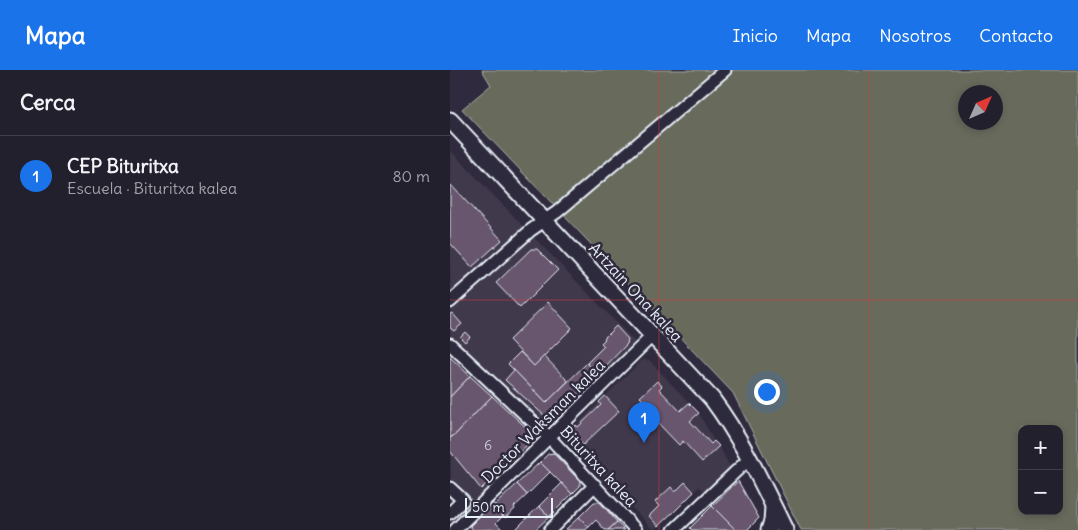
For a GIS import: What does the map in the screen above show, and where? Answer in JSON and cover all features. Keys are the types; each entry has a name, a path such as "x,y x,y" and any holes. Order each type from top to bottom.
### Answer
{"main road":[{"name":"Artzain Ona kalea","path":"450,120 712,399 729,422 785,530"},
{"name":"Artzain Ona kalea","path":"773,505 780,530"},
{"path":"769,530 772,521 773,505"}],"street":[{"path":"450,302 531,230 725,70"},
{"name":"Doctor Waksman kalea","path":"454,527 550,437 653,335"},
{"name":"Bituritxa kalea","path":"450,344 550,437 636,530"},
{"path":"674,530 749,459"},
{"path":"550,530 596,485"},
{"path":"450,488 462,500 450,512"}],"shaded area":[{"path":"450,150 637,344 538,440 451,530"},
{"path":"642,360 649,360 699,413 732,470 712,491 705,492 699,487 682,505 653,530 568,439 568,433"}],"green space":[{"path":"482,70 1078,70 1078,530 801,530 733,393 462,109 491,85"}],"building":[{"path":"450,184 502,240 472,267 450,243"},
{"path":"531,249 537,249 558,270 520,308 496,283"},
{"path":"548,302 572,328 534,366 509,340"},
{"path":"452,313 462,324 454,331 450,328 450,314"},
{"path":"616,326 628,339 627,344 598,374 587,363 604,346 601,343 604,338"},
{"path":"465,332 470,337 465,342 460,337"},
{"path":"520,352 534,366 544,356 568,381 546,403 508,364"},
{"path":"450,357 470,376 450,397"},
{"path":"587,363 598,374 553,418 547,418 505,380 514,370 546,403"},
{"path":"470,376 492,396 450,438 450,397"},
{"path":"657,381 662,386 659,389 680,411 689,403 699,413 690,421 711,444 714,441 719,446 702,462 683,441 679,445 656,421 660,418 640,397"},
{"path":"492,396 532,433 532,440 481,489 450,451 450,438"},
{"path":"605,396 619,411 583,445 570,431 576,425 578,427 601,405 599,402"},
{"path":"553,453 580,481 580,486 572,494 540,462 548,454"},
{"path":"540,462 550,472 527,495 517,484"},
{"path":"738,481 759,518 747,530 736,530 712,506"},
{"path":"685,482 694,492 658,526 649,516 659,506 655,502 671,487 675,492"},
{"path":"562,483 572,494 549,517 539,506"},
{"path":"517,484 527,495 505,518 495,505"},
{"path":"594,502 600,502 617,522 608,530 605,530 596,520 589,527 579,517"},
{"path":"493,503 503,516 496,523 502,529 473,530 470,526"},
{"path":"539,506 549,517 535,530 515,530"},
{"path":"712,506 736,530 692,530 690,528"},
{"path":"579,517 589,527 585,530 565,530"},
{"path":"617,522 624,530 608,530"}],"place":[{"name":"CEP Bituritxa","path":"644,443"}]}
